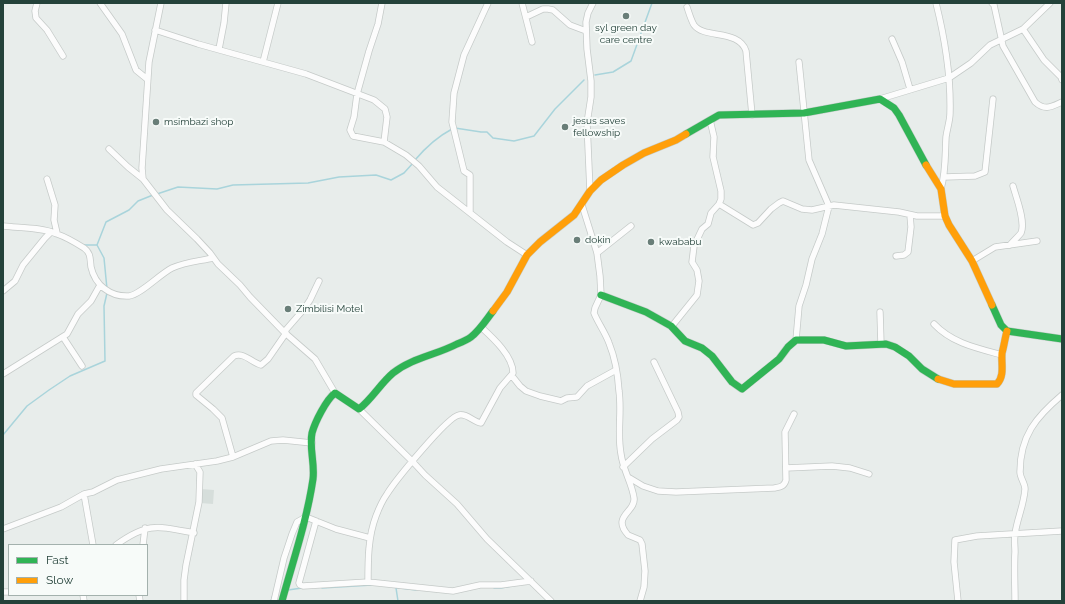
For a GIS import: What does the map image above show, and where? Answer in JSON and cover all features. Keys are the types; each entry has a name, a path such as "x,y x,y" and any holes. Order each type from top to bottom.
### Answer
{"street":[{"path":"37,3 35,11 36,18 47,30 63,56"},
{"path":"100,3 122,34 136,70 147,79"},
{"path":"219,49 226,3"},
{"path":"263,62 278,3"},
{"path":"382,3 378,24 357,94 354,118 350,130 353,136 384,142 406,155 419,166 437,187 470,211 497,234 527,255"},
{"path":"470,211 470,175 464,172 452,122 454,92 464,55 488,3"},
{"path":"522,3 532,42"},
{"path":"590,191 587,123 591,97 591,81 586,31 587,18 594,3"},
{"path":"936,3 950,78 950,115 946,136 945,177 941,189"},
{"path":"992,3 994,5 1005,49 1035,102 1040,107 1045,108 1062,102"},
{"path":"358,409 366,404 378,386 393,373 412,361 444,351 461,344 470,338 481,327 507,292 527,255 574,215 590,191 601,180 623,166 644,154 676,140 710,120 725,114 752,115 804,113 880,99 950,78 971,63 990,45 1023,29 1050,3"},
{"path":"143,179 142,168 147,79 159,4"},
{"path":"687,7 694,25 699,30 739,41 744,45 746,51 752,115"},
{"path":"526,17 548,8 553,10 570,25 586,31"},
{"path":"1023,29 1044,60 1062,78"},
{"path":"155,30 306,74 374,100 385,109 387,117 384,142"},
{"path":"892,39 902,62 910,89"},
{"path":"796,340 799,306 812,259 822,234 829,206 808,160 799,62"},
{"path":"880,99 894,108 899,115 922,158 941,189 945,216 949,225 972,261 1001,325 1007,331 1062,339"},
{"path":"945,177 975,176 985,172 993,99"},
{"path":"672,326 697,295 697,270 692,262 694,246 702,229 708,224 711,213 719,204 721,199 721,191 713,157 714,141 710,120"},
{"path":"109,149 143,179 167,210 197,239 250,297 315,359 335,393 358,409 425,475 457,504 487,538 551,601"},
{"path":"48,178 55,205 54,233"},
{"path":"1010,245 1021,233 1022,227 1021,216 1013,186"},
{"path":"719,204 753,225 758,223 779,202 783,201 812,210 834,205 898,212 910,215 945,216"},
{"path":"582,205 598,253 600,295 594,313 609,342 620,392 618,437 623,467 628,477 634,500 633,505 624,514 622,519 623,526 628,536 640,540 642,544 645,571 644,587 640,601"},
{"path":"896,256 904,255 908,252 912,227 910,215"},
{"path":"3,226 54,233 86,249 91,258 91,267 95,279 107,292 123,295 134,295 161,274 173,268 187,263 213,258"},
{"path":"598,253 631,226"},
{"path":"3,291 15,281 23,265 44,238 54,233"},
{"path":"972,261 995,247 1037,241"},
{"path":"233,457 222,418 196,395 196,392 234,356 238,354 243,355 254,363 261,365 268,359 285,332 310,300 319,281"},
{"path":"3,374 63,338 67,334 78,314 91,301 100,285"},
{"path":"600,295 651,315 672,326 677,334 686,341 706,351 717,360 734,386 742,389 779,360 788,347 796,340 824,340 846,346 886,344 895,347 909,356 922,369 933,377 954,384 993,385 1000,381 1002,374 1002,355 1007,331"},
{"path":"880,312 881,344"},
{"path":"934,324 951,338 973,347 1002,355"},
{"path":"368,582 368,553 370,538 379,508 387,494 439,430 455,416 461,414 481,423 500,388 512,376 513,368 506,354 496,340 481,327"},
{"path":"63,338 82,366"},
{"path":"623,467 652,439 679,417 654,362"},
{"path":"512,376 526,391 561,401 567,398 577,397 587,386 616,370"},
{"path":"282,601 306,517 314,475 312,434 315,425 331,396 335,393"},
{"path":"1015,601 1015,534 1025,488 1020,475 1020,463 1028,432 1033,423 1062,395"},
{"path":"628,477 643,486 658,491 676,492 760,489 782,486 785,484 786,480 785,432 794,414"},
{"path":"3,529 61,507 84,494 93,492 116,480 161,469 233,457 271,441 283,440 312,443"},
{"path":"184,601 186,565 194,533 199,502 200,472 195,464"},
{"path":"786,468 832,466 850,468 869,474"},
{"path":"84,494 93,544"},
{"path":"306,517 346,532 370,538"},
{"path":"274,601 284,558 292,534 297,522 306,517"},
{"path":"316,521 299,582 300,585 303,586 368,582 454,591 480,585 501,585 531,581"},
{"path":"117,544 128,536 145,528 163,527 194,533"},
{"path":"143,544 145,528"},
{"path":"958,601 954,562 955,540 976,536 1062,531"}],"shaded area":[{"path":"201,489 214,490 213,504 200,503"}],"waterway":[{"path":"595,75 613,72 631,61 652,3"},
{"path":"455,128 487,132 493,138 514,141 534,136 555,109 584,80"},
{"path":"415,160 441,135 452,129"},
{"path":"157,194 178,187 217,189 233,185 308,183 339,177 376,175 391,180 404,173 413,163"},
{"path":"107,289 104,258 97,245 106,222 129,210 138,201 153,195"},
{"path":"83,245 97,245"},
{"path":"3,435 27,406 49,390 70,376 105,361 104,306 107,293"},
{"path":"322,588 372,585"},
{"path":"494,588 512,586"},
{"path":"392,587 416,590"},
{"path":"288,590 302,588"},
{"path":"396,588 398,601"},
{"path":"271,601 273,595"}],"traffic: fast":[{"path":"686,134 719,115 804,113 880,99 894,108 899,115 926,165"},
{"path":"601,295 646,312 671,326 685,341 702,348 712,356 732,382 742,389 779,359 788,347 796,340 824,340 846,346 886,344 895,347 909,356 922,369 938,379"},
{"path":"992,305 1001,325 1007,331 1062,339"},
{"path":"282,601 303,525 313,479 311,444 312,433 318,417 328,401 335,393 359,409 393,373 416,360 449,348 469,338 480,328 493,311"}],"traffic: slow":[{"path":"493,311 507,292 527,255 540,242 574,215 590,191 601,180 644,153 676,140 686,134"},
{"path":"926,165 941,189 945,216 949,225 972,261 992,305"},
{"path":"938,379 954,384 997,384 1002,373 1002,353 1007,331"}],"place":[{"name":"syl green day care centre","path":"626,16"},
{"name":"msimbazi shop","path":"156,122"},
{"name":"jesus saves fellowship","path":"565,127"},
{"name":"dokin","path":"577,240"},
{"name":"kwababu","path":"651,242"},
{"name":"Zimbilisi Motel","path":"288,309"}]}
